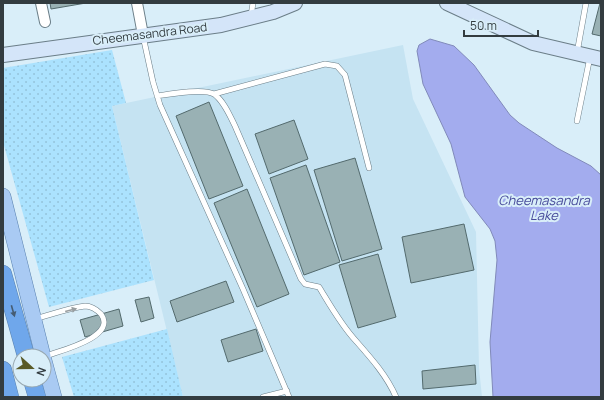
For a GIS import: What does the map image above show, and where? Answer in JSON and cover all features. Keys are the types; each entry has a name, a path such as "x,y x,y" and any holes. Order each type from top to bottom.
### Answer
{"highway":[{"path":"3,274 24,348"},
{"path":"3,370 10,397"}],"main road":[{"path":"3,196 41,348"}],"street":[{"path":"42,3 45,22"},
{"path":"137,3 143,35"},
{"name":"Cheemasandra Road","path":"3,55 221,25 273,12 295,3"},
{"path":"447,3 533,43 589,56"}],"lane":[{"path":"251,17 253,3"},
{"path":"577,121 589,56 586,3"},
{"path":"143,35 157,96 289,397"},
{"path":"157,96 194,92 214,94 326,64 337,66 345,75 369,168"},
{"path":"214,94 226,109 235,126 301,278 305,284 319,287 338,318 372,360 392,388 396,397"},
{"path":"33,319 86,306 95,309 100,313 104,321 102,330 93,338 52,355"},
{"path":"263,397 287,391"}],"shaded area":[{"path":"403,45 413,99 476,232 479,368 482,397 183,397 112,106"},
{"path":"112,50 126,103 112,106 154,280 49,307 3,142 3,68"},
{"path":"167,329 183,397 74,397 62,357"}],"water":[{"name":"Cheemasandra Lake","path":"430,39 454,46 474,65 510,115 519,123 557,148 591,166 601,175 601,397 493,397 490,342 497,260 495,241 490,229 465,197 451,144 423,84 417,51 419,45"}],"building":[{"path":"50,3 86,3 51,9"},
{"path":"601,3 601,36 592,34"},
{"path":"209,102 243,186 209,199 176,116"},
{"path":"294,120 308,159 269,174 255,134"},
{"path":"355,158 382,249 342,261 314,170"},
{"path":"306,165 340,262 304,275 270,178"},
{"path":"247,189 289,294 257,307 214,203"},
{"path":"464,224 474,270 411,283 402,237"},
{"path":"378,254 396,317 358,328 339,265"},
{"path":"226,281 234,302 177,322 170,301"},
{"path":"149,297 154,318 141,322 135,300"},
{"path":"119,309 123,326 85,337 80,320"},
{"path":"256,329 263,351 228,362 221,340"},
{"path":"475,365 476,384 423,389 422,371"}]}
